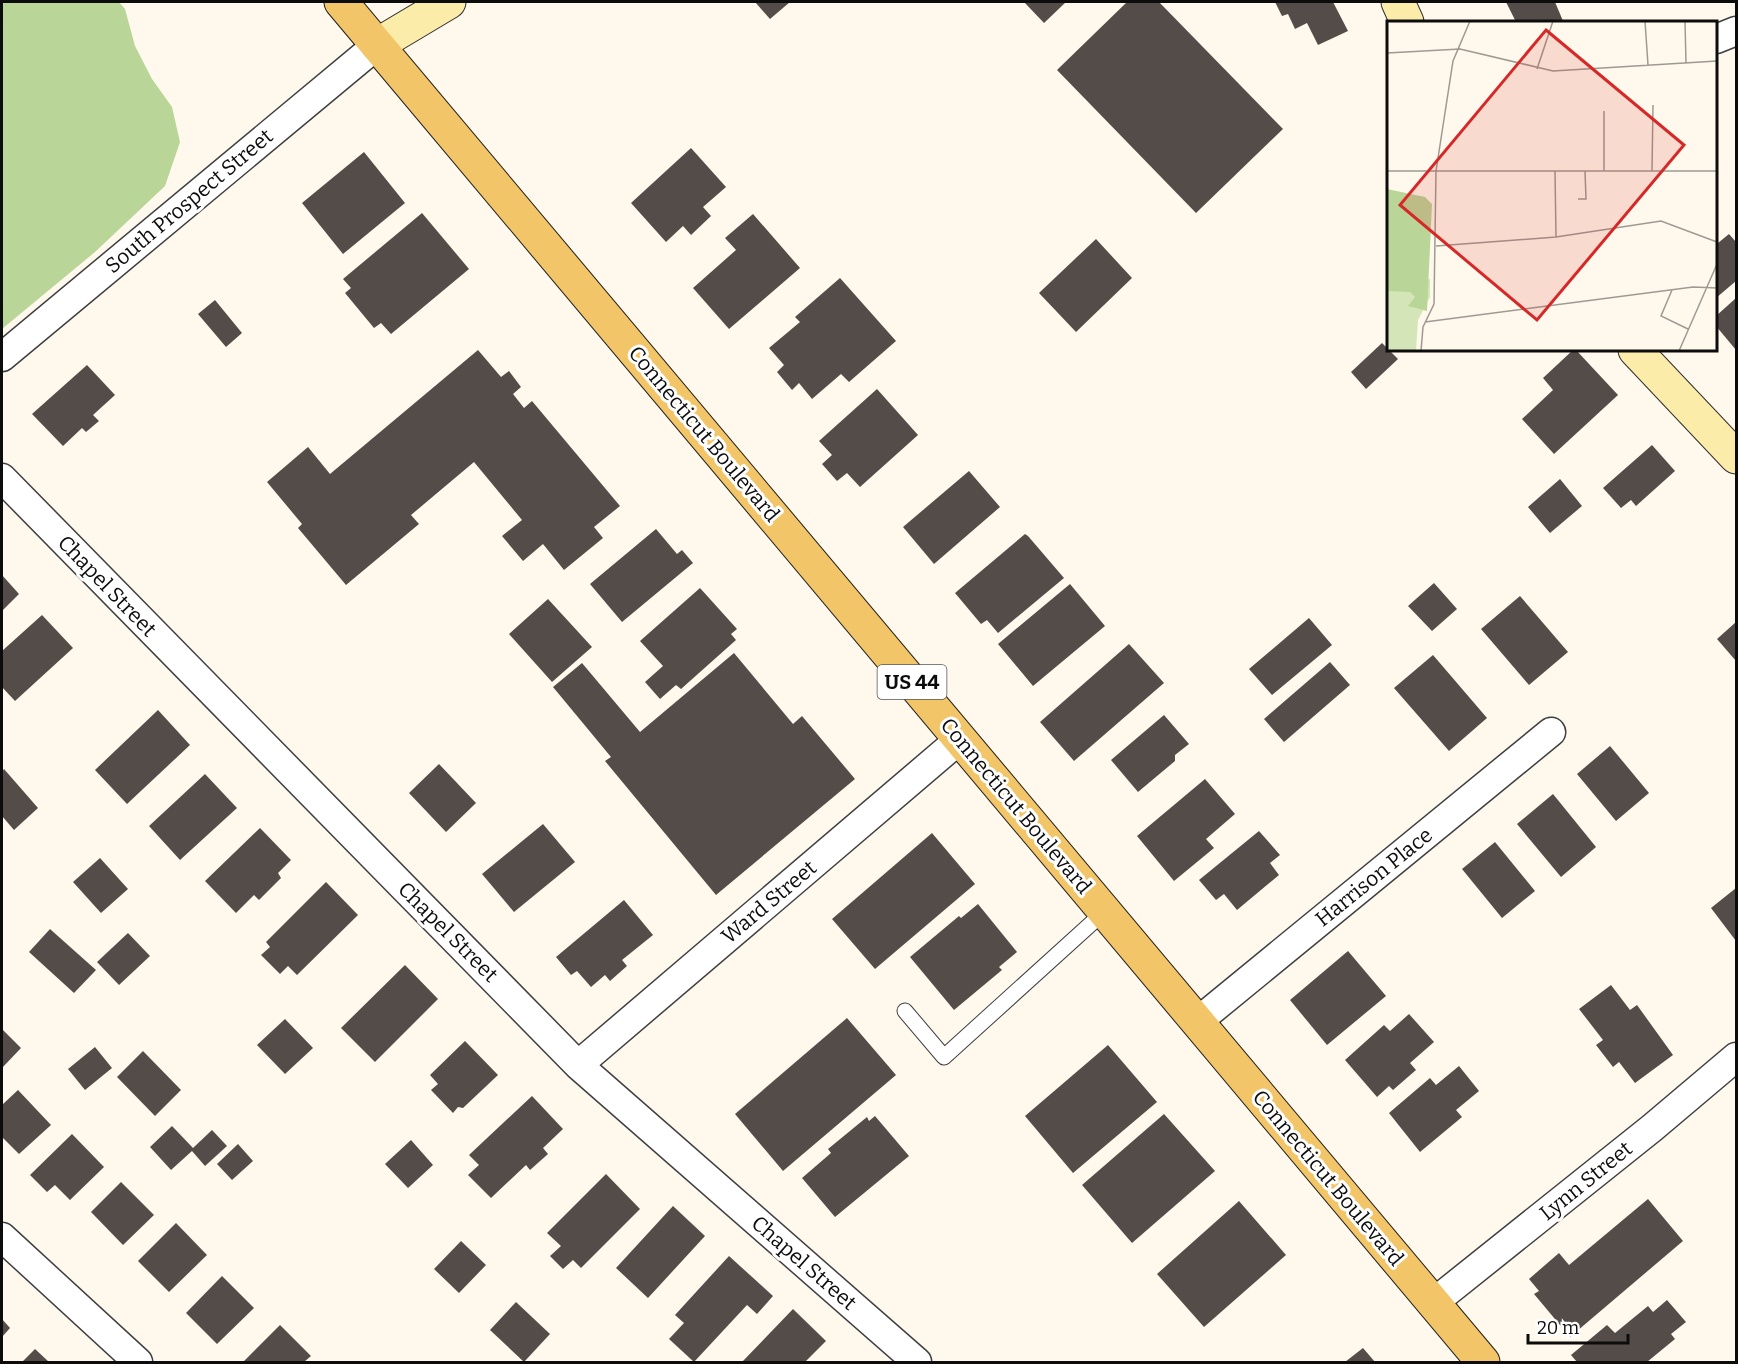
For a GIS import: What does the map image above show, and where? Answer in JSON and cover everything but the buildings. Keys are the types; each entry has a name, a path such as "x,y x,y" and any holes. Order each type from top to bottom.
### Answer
{"main road":[{"name":"Connecticut Boulevard","path":"341,2 1483,1362"},
{"path":"377,45 449,2"},
{"path":"1398,2 1407,21"},
{"path":"1636,351 1737,457"}],"street":[{"path":"1717,39 1737,31"},
{"name":"South Prospect Street","path":"2,357 377,45"},
{"name":"Chapel Street","path":"2,478 578,1065 917,1362"},
{"name":"Harrison Place","path":"1197,1022 1551,732"},
{"name":"Ward Street","path":"578,1065 960,740"},
{"name":"Lynn Street","path":"1433,1303 1737,1057"},
{"path":"2,1237 138,1362"}],"lane":[{"path":"905,1011 944,1057 1104,912"}],"green space":[{"path":"2,2 119,2 125,9 135,46 152,79 172,107 180,142 165,186 95,252 2,329"}]}
